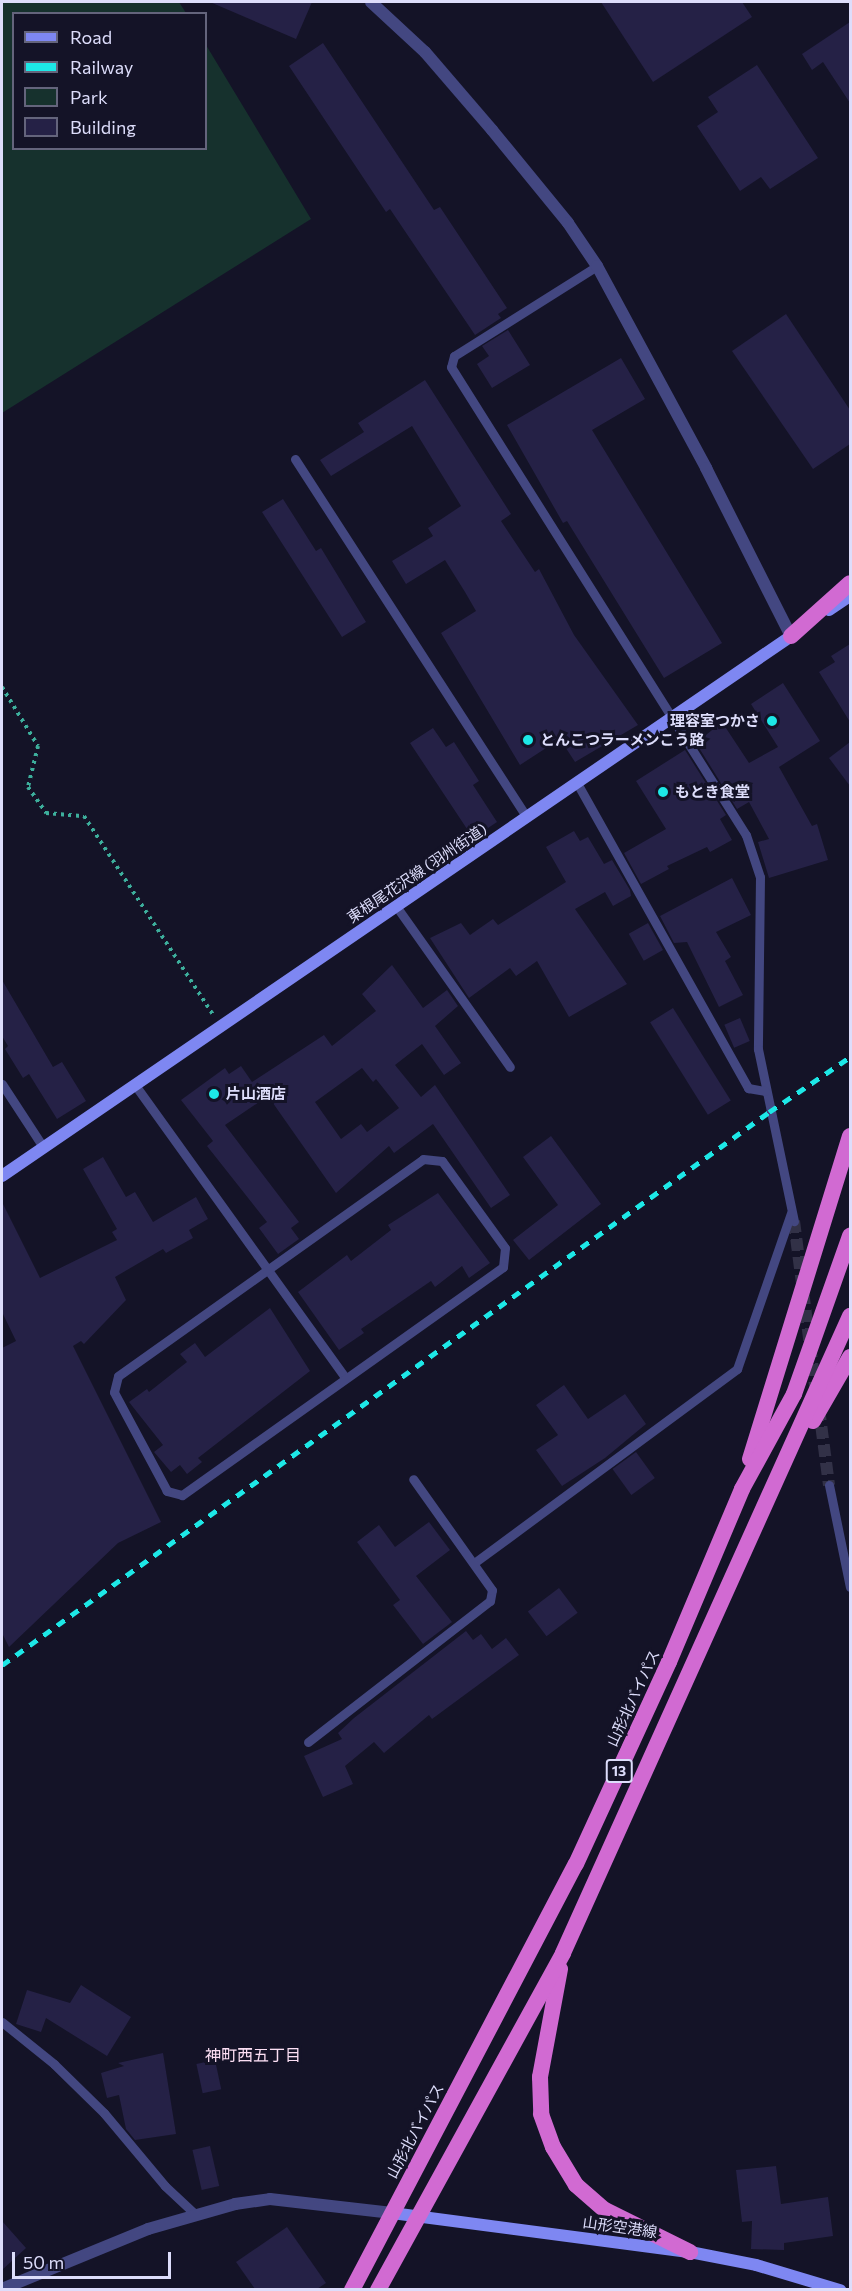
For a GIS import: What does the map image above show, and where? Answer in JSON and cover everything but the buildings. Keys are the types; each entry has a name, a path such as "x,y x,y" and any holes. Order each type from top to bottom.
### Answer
{"highway":[{"path":"791,636 850,583"},
{"path":"742,1489 850,1136"},
{"name":"山形北バイパス","path":"352,2289 576,1864 669,1662 742,1489 794,1394 850,1236"},
{"name":"13","path":"378,2289 563,1953 850,1316"},
{"path":"768,1500 850,1357"},
{"path":"563,1953 540,2078 541,2114 553,2147 576,2185 606,2210 690,2252"}],"main road":[{"name":"東根尾花沢線 (羽州街道)","path":"2,1176 850,596"},
{"name":"山形空港線","path":"392,2213 690,2252 756,2265 840,2289"}],"street":[{"path":"371,2 425,52 492,130 568,224 597,266 701,458 791,636"},
{"path":"2,2289 148,2229 195,2214 270,2199 392,2213"}],"lane":[{"path":"474,1563 738,1369 793,1216 758,1049 760,877 746,835 451,367 454,356 597,266"},
{"path":"295,459 527,817"},
{"path":"577,783 748,1088 765,1091"},
{"path":"396,906 510,1067"},
{"path":"2,1084 43,1148"},
{"path":"135,1085 345,1377"},
{"path":"423,1159 442,1161 505,1248 503,1267 345,1377 182,1495 167,1491 114,1392 118,1376 268,1269 423,1159"},
{"path":"308,1742 490,1600 492,1590 413,1479"},
{"path":"829,1485 850,1587"},
{"path":"2,2022 71,2080 165,2186 195,2214"}],"path":[{"path":"2,687 38,746 28,787 45,813 84,816 220,1026"}],"green space":[{"path":"2,2 179,2 185,12 12,12 12,150 207,150 207,47 311,219 2,413"}],"tunnel":[{"path":"794,1221 816,1392"},
{"path":"819,1409 829,1485"}],"railway":[{"path":"2,1665 769,1112 850,1057"}],"place":[{"name":"理容室つかさ","path":"772,721"},
{"name":"とんこつラーメンこう路","path":"528,740"},
{"name":"もとき食堂","path":"663,792"},
{"name":"片山酒店","path":"214,1094"}],"district":[{"name":"神町西五丁目","path":"253,2055"}]}
